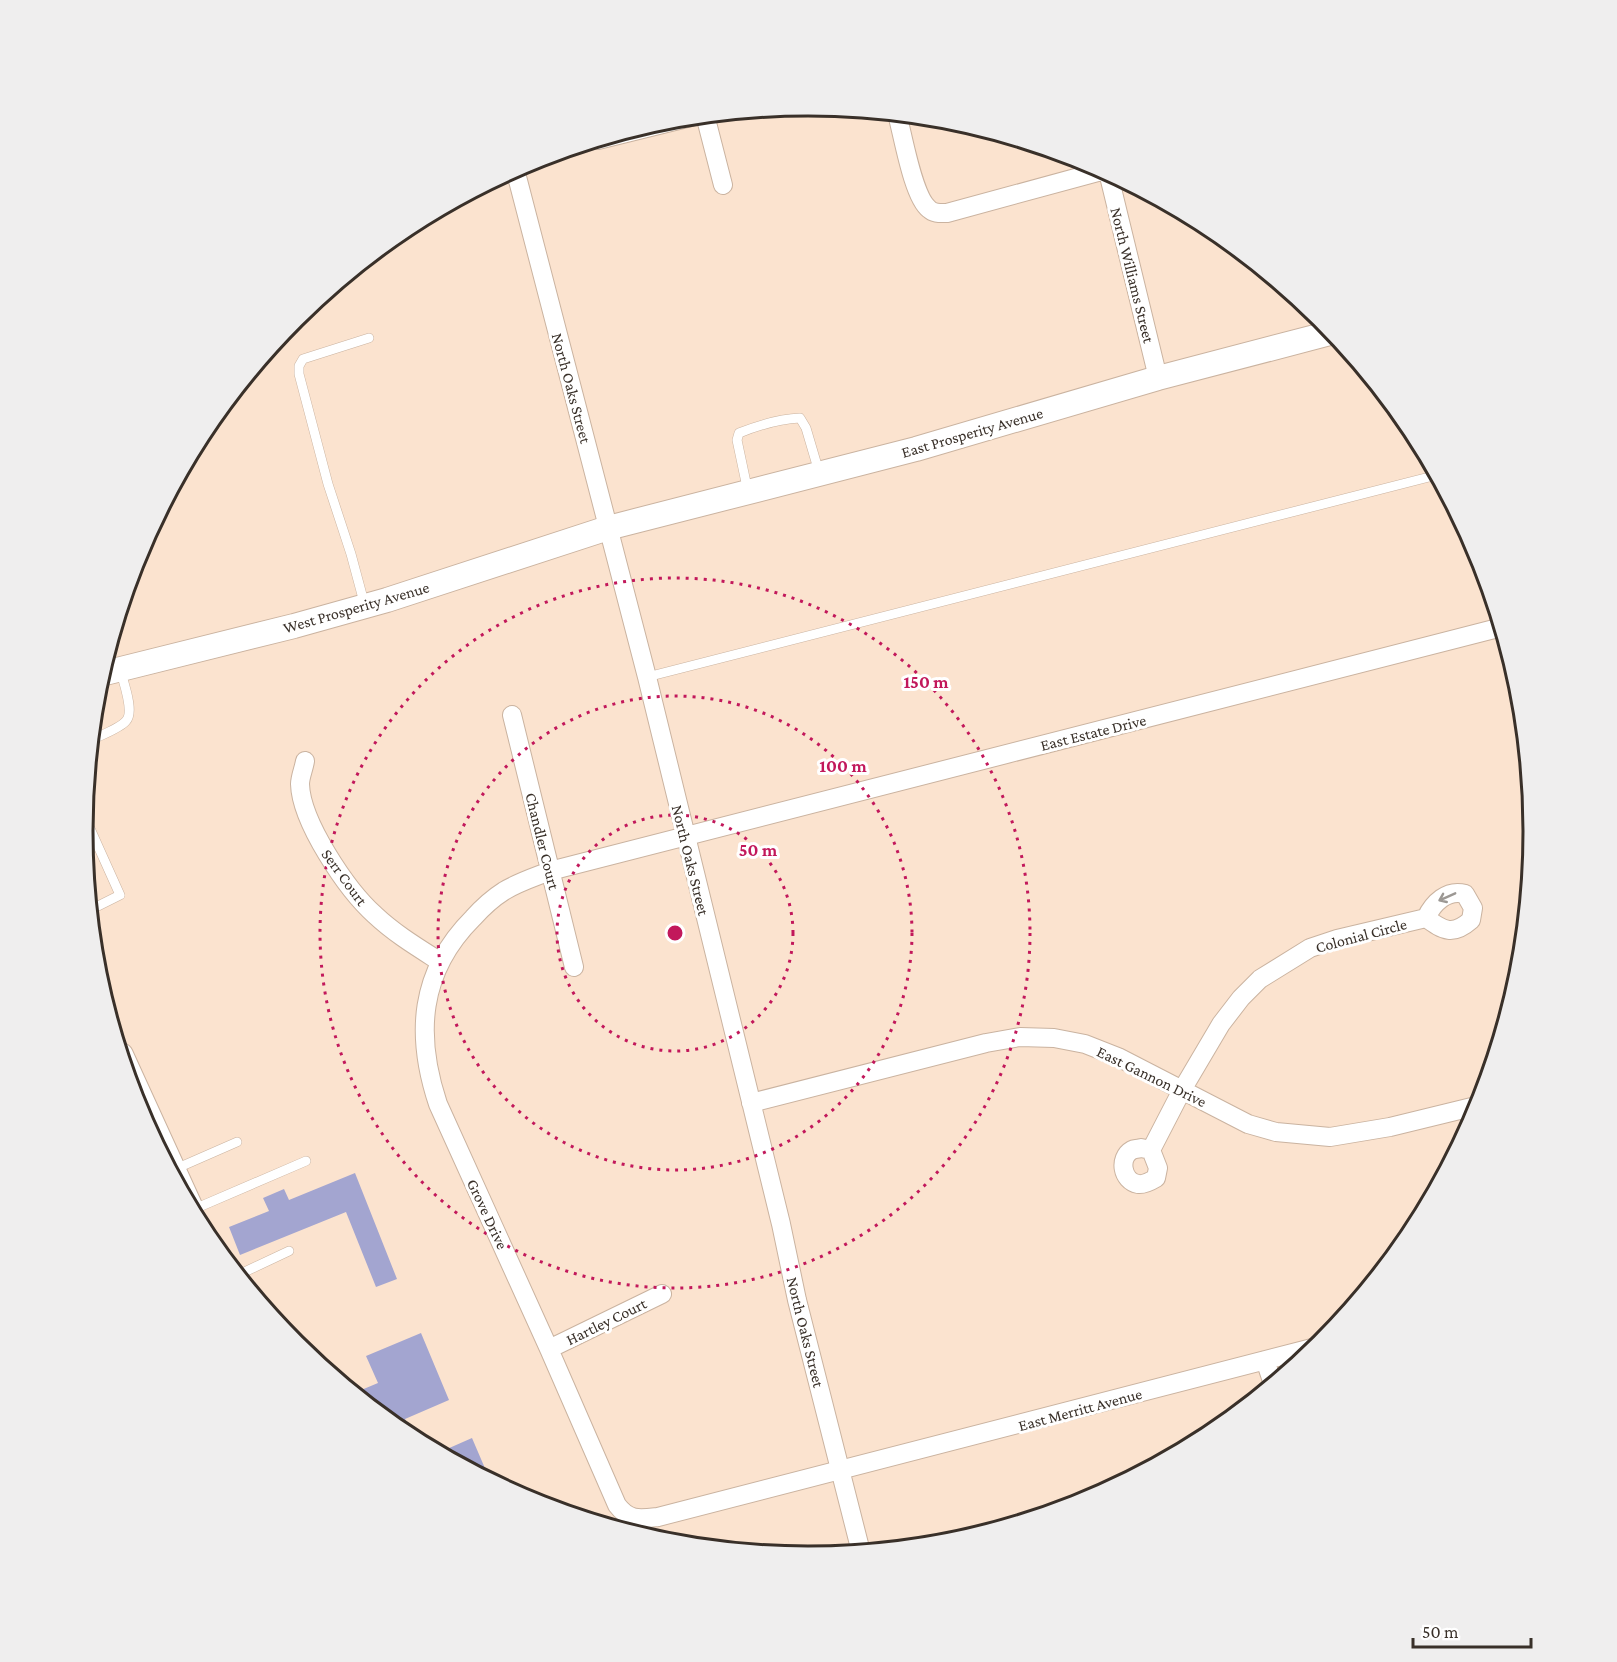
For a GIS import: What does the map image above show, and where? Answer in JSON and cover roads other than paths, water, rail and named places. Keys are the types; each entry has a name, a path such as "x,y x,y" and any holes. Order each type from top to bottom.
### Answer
{"main road":[{"name":"East Prosperity Avenue","path":"608,528 916,449 1158,378 1323,335"},
{"name":"West Prosperity Avenue","path":"111,671 365,606 608,528"}],"street":[{"path":"899,122 916,188 921,200 929,210 937,213 947,213 1092,175"},
{"path":"707,123 723,185"},
{"name":"North Oaks Street","path":"517,178 647,677 781,1224 797,1300 859,1545"},
{"name":"North Williams Street","path":"1109,182 1158,378"},
{"name":"East Estate Drive","path":"685,837 1495,629"},
{"name":"Chandler Court","path":"512,715 574,967"},
{"name":"Serr Court","path":"305,761 300,783 304,804 331,861 374,915 403,938 440,961"},
{"name":"Grove Drive","path":"685,837 550,871 503,892 481,909 448,946 430,986 425,1013 426,1060 430,1082 617,1505 624,1514 632,1517 657,1517 841,1471"},
{"name":"Colonial Circle","path":"1151,1150 1182,1090 1221,1024 1241,998 1260,979 1310,948 1337,939 1426,918"},
{"name":"East Gannon Drive","path":"751,1103 975,1046 1020,1037 1054,1038 1085,1044 1118,1057 1248,1124 1276,1132 1330,1137 1390,1127 1469,1108"},
{"name":"Hartley Court","path":"549,1349 662,1294"},
{"name":"East Merritt Avenue","path":"841,1471 1299,1351"},
{"path":"1265,1360 1271,1377"}],"lane":[{"path":"365,606 328,484 299,374 299,366 303,359 369,338"},
{"path":"748,492 736,440 739,434 754,427 783,419 801,418 820,474"},
{"path":"647,677 1430,477"},
{"path":"99,736 126,721 129,716 130,708 111,672"},
{"path":"93,835 120,895 97,906"},
{"path":"178,1168 237,1142"},
{"path":"199,1205 306,1161"},
{"path":"245,1272 289,1251"}]}
